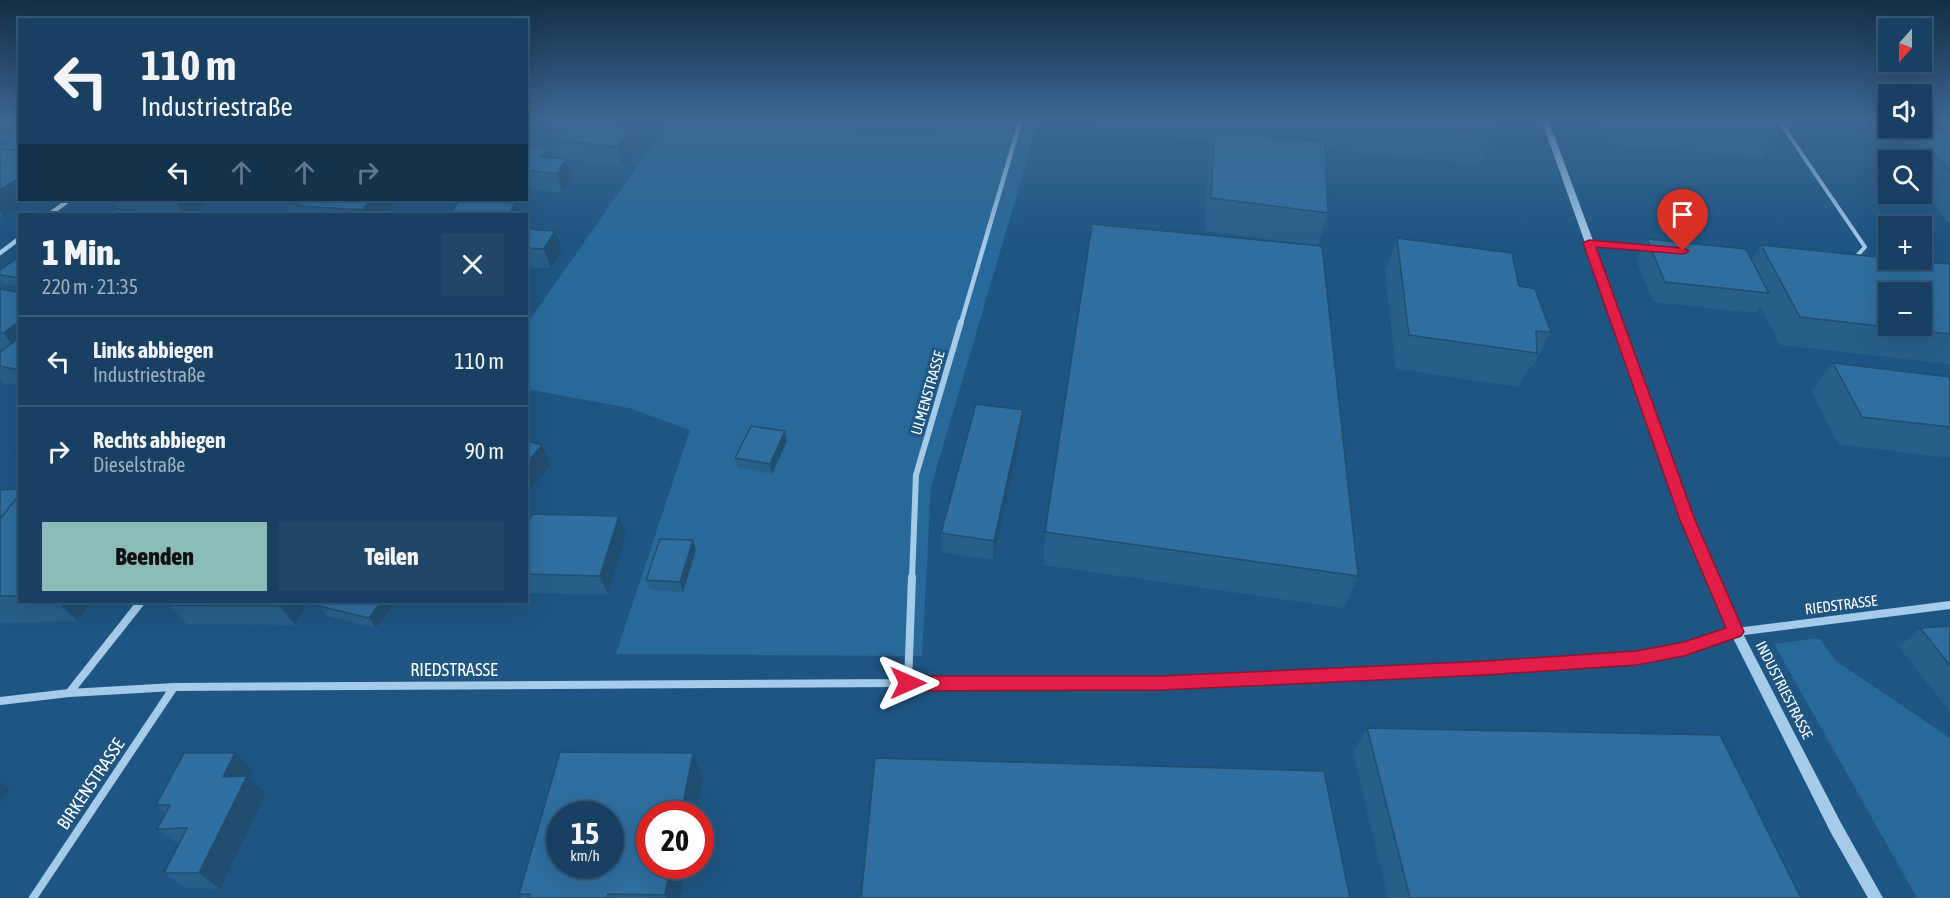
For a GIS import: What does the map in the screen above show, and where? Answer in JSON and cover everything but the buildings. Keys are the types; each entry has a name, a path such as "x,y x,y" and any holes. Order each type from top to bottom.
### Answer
{"street":[{"name":"ULMENSTRASSE","path":"908,683 916,475 1008,161"},
{"name":"INDUSTRIESTRASSE","path":"1559,161 1688,520 1736,632 1836,828 1876,898"},
{"path":"51,213 68,201"},
{"path":"0,253 18,240"},
{"path":"69,693 140,603"},
{"name":"RIEDSTRASSE","path":"1736,632 1950,605"},
{"name":"RIEDSTRASSE","path":"0,701 69,693 174,687 908,683"},
{"name":"BIRKENSTRASSE","path":"33,898 174,687"}],"lane":[{"path":"1807,161 1865,247 1849,265"},
{"path":"1589,243 1648,248"},
{"path":"908,683 1161,683 1486,668 1636,658 1684,649 1736,632"}],"shaded area":[{"path":"641,161 1027,161 931,487 922,656 616,654 690,430 629,408 528,389 528,323"},
{"path":"1819,638 1836,661 1950,738 1950,898 1917,898 1774,644"}],"route":[{"path":"908,683 1161,683 1486,668 1636,658 1684,649 1736,632 1711,577 1647,412 1620,327 1589,243 1683,251"}]}
